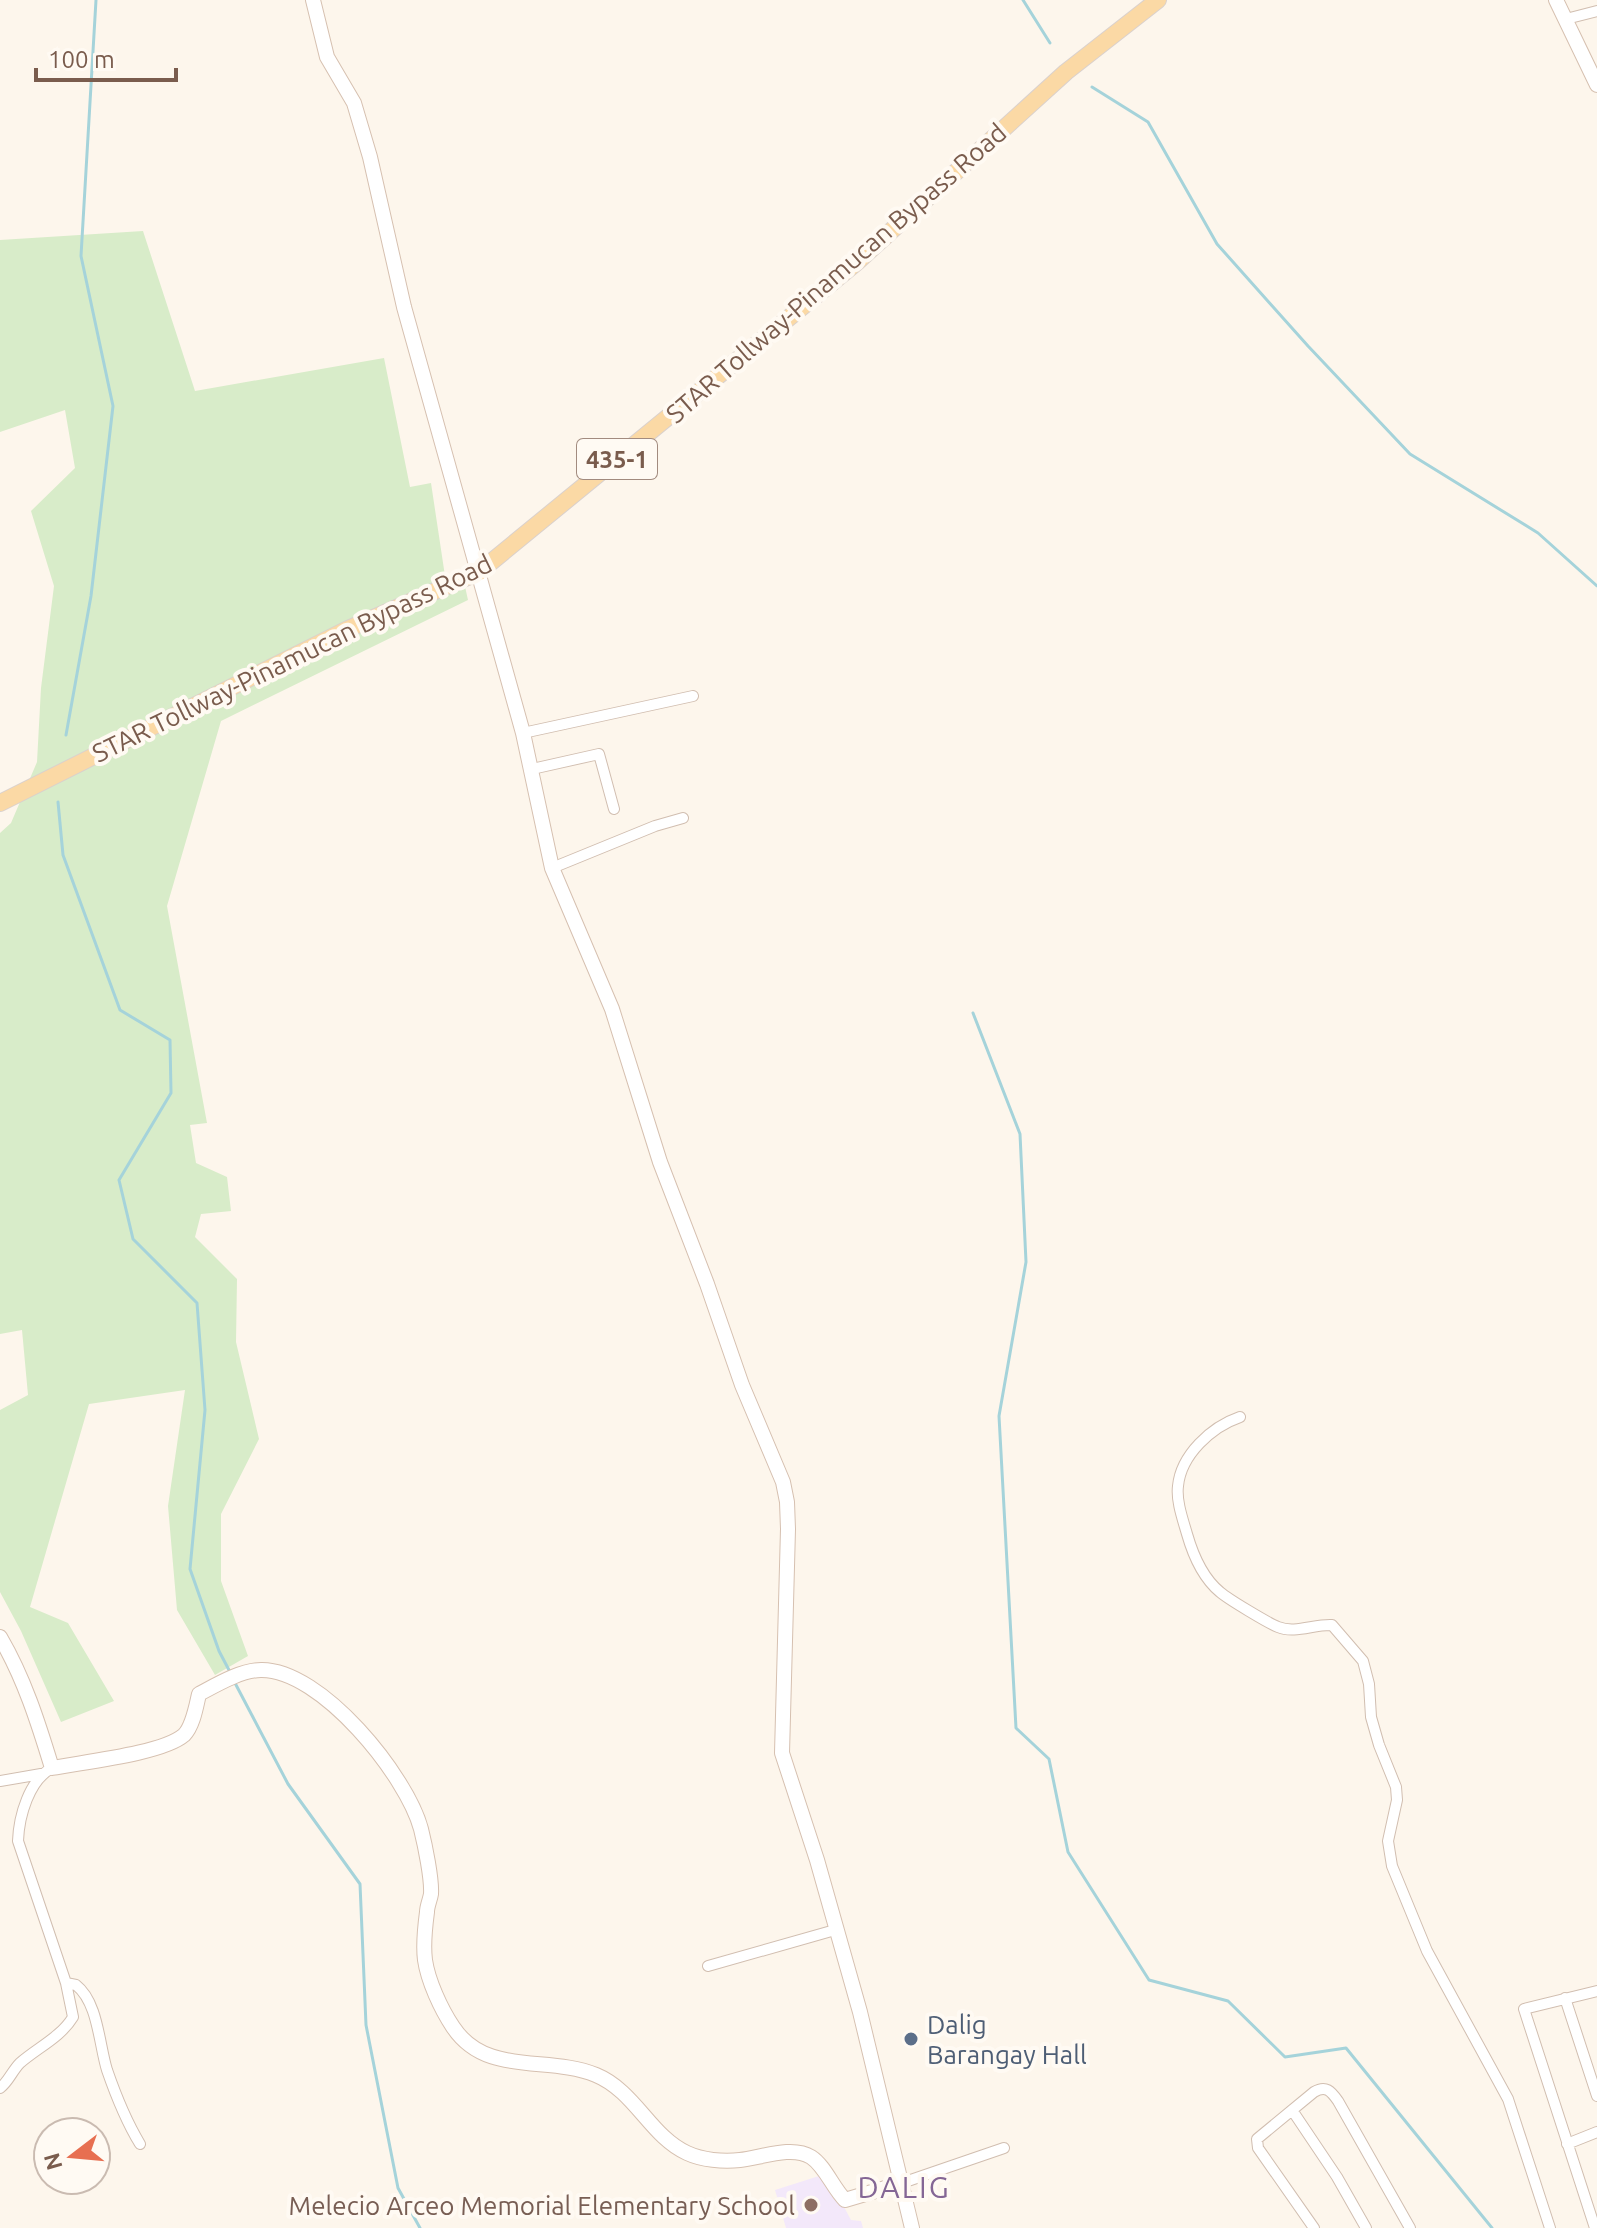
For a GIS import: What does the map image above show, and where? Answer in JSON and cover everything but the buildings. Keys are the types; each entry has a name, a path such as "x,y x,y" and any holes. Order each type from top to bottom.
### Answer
{"main road":[{"name":"STAR Tollway-Pinamucan Bypass Road","path":"0,803 348,629 479,572 857,262 1066,72 1158,0"}],"street":[{"path":"313,0 327,57 350,93 381,198 404,307 523,733 552,868 604,988 660,1162 742,1385 783,1482 788,1529 782,1753 860,2012 912,2228"},
{"path":"1556,0 1595,76"},
{"path":"1566,19 1597,11"},
{"path":"523,733 693,696"},
{"path":"532,769 599,754 614,809"},
{"path":"552,868 655,826 683,818"},
{"path":"1240,1417 1220,1425 1202,1441 1181,1471 1177,1490 1194,1556 1220,1592 1277,1627 1293,1630 1316,1624 1332,1625 1363,1661 1369,1684 1371,1717 1396,1787 1397,1800 1388,1841 1392,1866 1427,1951 1508,2099 1550,2228"},
{"path":"0,1637 12,1657 35,1712 46,1771 18,1824 18,1841 73,2009 68,2026 18,2065 7,2083 0,2088"},
{"path":"0,1781 160,1747 185,1734 199,1694 259,1669 280,1673 311,1689 355,1724 411,1801 421,1829 431,1893 427,1908 425,1961 443,2009 455,2030 477,2051 494,2059 580,2069 616,2084 671,2143 685,2153 706,2159 738,2161 773,2154 795,2153 811,2157 845,2200 1004,2148"},
{"path":"708,1966 835,1930"},
{"path":"66,1983 76,1985 87,1998 108,2072 127,2123 140,2144"},
{"path":"1595,2228 1524,2009 1597,1991"},
{"path":"1565,1998 1597,2096"},
{"path":"1314,2228 1258,2148 1257,2139 1320,2089 1331,2091 1410,2228"},
{"path":"1292,2110 1337,2177 1366,2228"},
{"path":"1567,2144 1597,2132"}],"shaded area":[{"name":"Melecio Arceo Memorial Elementary School","path":"819,2176 830,2181 851,2220 861,2221 863,2228 786,2228 775,2190"}],"green space":[{"path":"143,231 195,391 384,358 410,487 431,483 445,576 462,573 468,600 221,721 167,906 207,1123 190,1125 196,1163 227,1177 231,1211 201,1214 195,1237 237,1279 236,1342 259,1439 221,1514 221,1581 248,1656 215,1675 177,1610 168,1506 185,1390 89,1404 30,1607 68,1623 114,1701 61,1722 21,1631 0,1592 0,1410 28,1395 22,1330 0,1334 0,833 11,823 37,762 41,688 54,586 31,511 75,468 65,410 0,432 0,240"}],"waterway":[{"path":"66,735 91,596 113,406 81,256 96,0"},
{"path":"1023,0 1050,43"},
{"path":"1092,87 1148,122 1217,244 1410,454 1538,533 1597,586"},
{"path":"58,802 63,855 120,1010 170,1040 171,1093 119,1180 133,1239 197,1303 205,1410 190,1569 219,1651 230,1672"},
{"path":"973,1013 1020,1134 1026,1262 999,1416 1016,1728 1049,1759 1068,1852 1149,1980 1228,2001 1285,2057 1346,2048 1492,2228"},
{"path":"235,1683 288,1784 360,1884 366,2025 398,2188 420,2228"}],"place":[{"name":"Dalig Barangay Hall","path":"911,2039"},
{"name":"Melecio Arceo Memorial Elementary School","path":"811,2205"}],"district":[{"name":"DALIG","path":"904,2187"}]}
